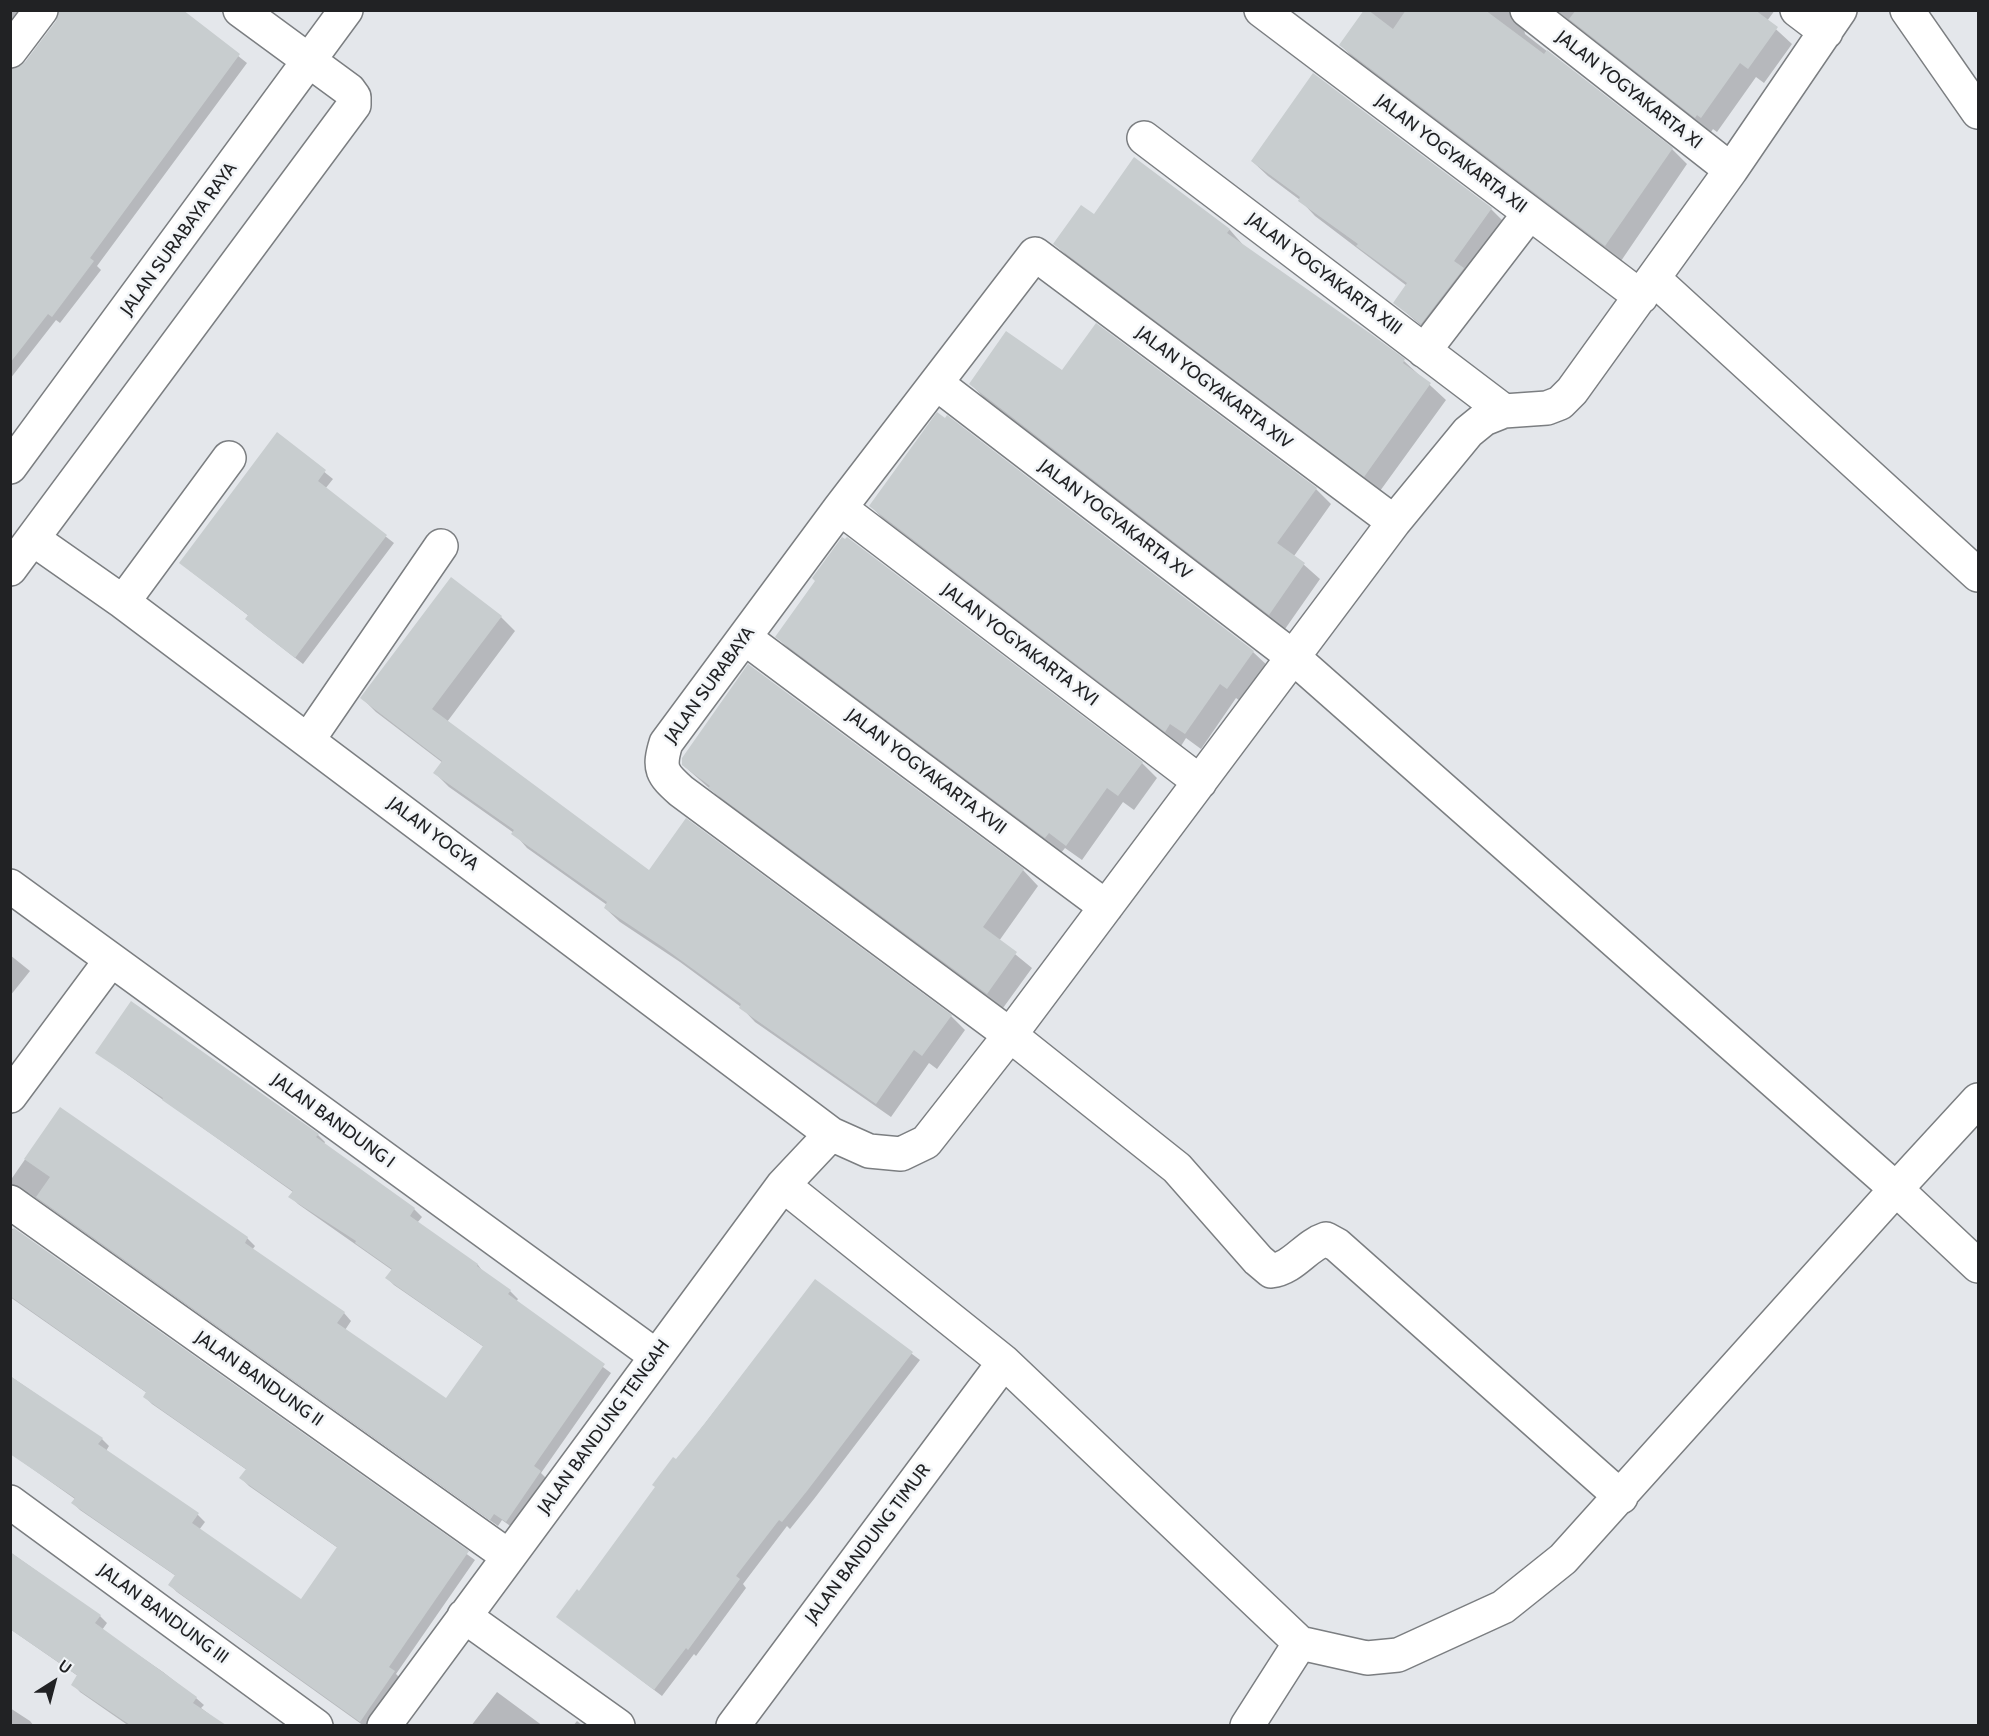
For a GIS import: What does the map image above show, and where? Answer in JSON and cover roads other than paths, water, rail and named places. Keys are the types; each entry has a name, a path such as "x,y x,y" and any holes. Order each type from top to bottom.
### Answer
{"street":[{"path":"10,51 41,10"},
{"path":"10,569 354,105 354,97 349,90 240,10"},
{"name":"JALAN SURABAYA RAYA","path":"10,467 346,10"},
{"name":"JALAN YOGYAKARTA XII","path":"1261,10 1529,214 1647,288 1978,575"},
{"name":"JALAN YOGYAKARTA XI","path":"1527,10 1731,170"},
{"path":"1504,411 1548,408 1560,403 1572,391 1731,170 1833,21 1797,10"},
{"path":"1906,10 1978,112"},
{"name":"JALAN YOGYAKARTA XIII","path":"1144,138 1504,411"},
{"path":"1424,351 1529,214"},
{"name":"JALAN SURABAYA","path":"1035,254 840,508 666,743 660,762 665,777 1010,1035 1177,1168 1258,1260 1271,1270 1283,1269 1317,1242 1326,1239 1331,1242 1621,1497"},
{"name":"JALAN YOGYAKARTA XIV","path":"1035,254 1394,522"},
{"name":"JALAN YOGYAKARTA XV","path":"936,383 1293,657 1896,1189 1978,1266"},
{"name":"JALAN YOGYA","path":"33,539 123,602 831,1134 869,1151 901,1154 926,1142 1010,1035 1394,522 1468,432 1484,420 1504,411"},
{"path":"123,602 229,458"},
{"name":"JALAN YOGYAKARTA XVI","path":"840,508 1200,782"},
{"path":"308,740 441,546"},
{"name":"JALAN YOGYAKARTA XVII","path":"745,638 1106,907"},
{"name":"JALAN BANDUNG I","path":"10,886 656,1356"},
{"path":"10,1096 111,960"},
{"path":"783,1185 1004,1362 1300,1643 1367,1658 1398,1655 1471,1624 1503,1607 1563,1559 1978,1100"},
{"name":"JALAN BANDUNG TENGAH","path":"384,1725 783,1185 831,1134"},
{"name":"JALAN BANDUNG II","path":"10,1202 508,1556"},
{"name":"JALAN BANDUNG TIMUR","path":"733,1725 1004,1362"},
{"name":"JALAN BANDUNG III","path":"10,1502 316,1725"},
{"path":"464,1616 618,1725"},
{"path":"1247,1725 1300,1643"}]}
